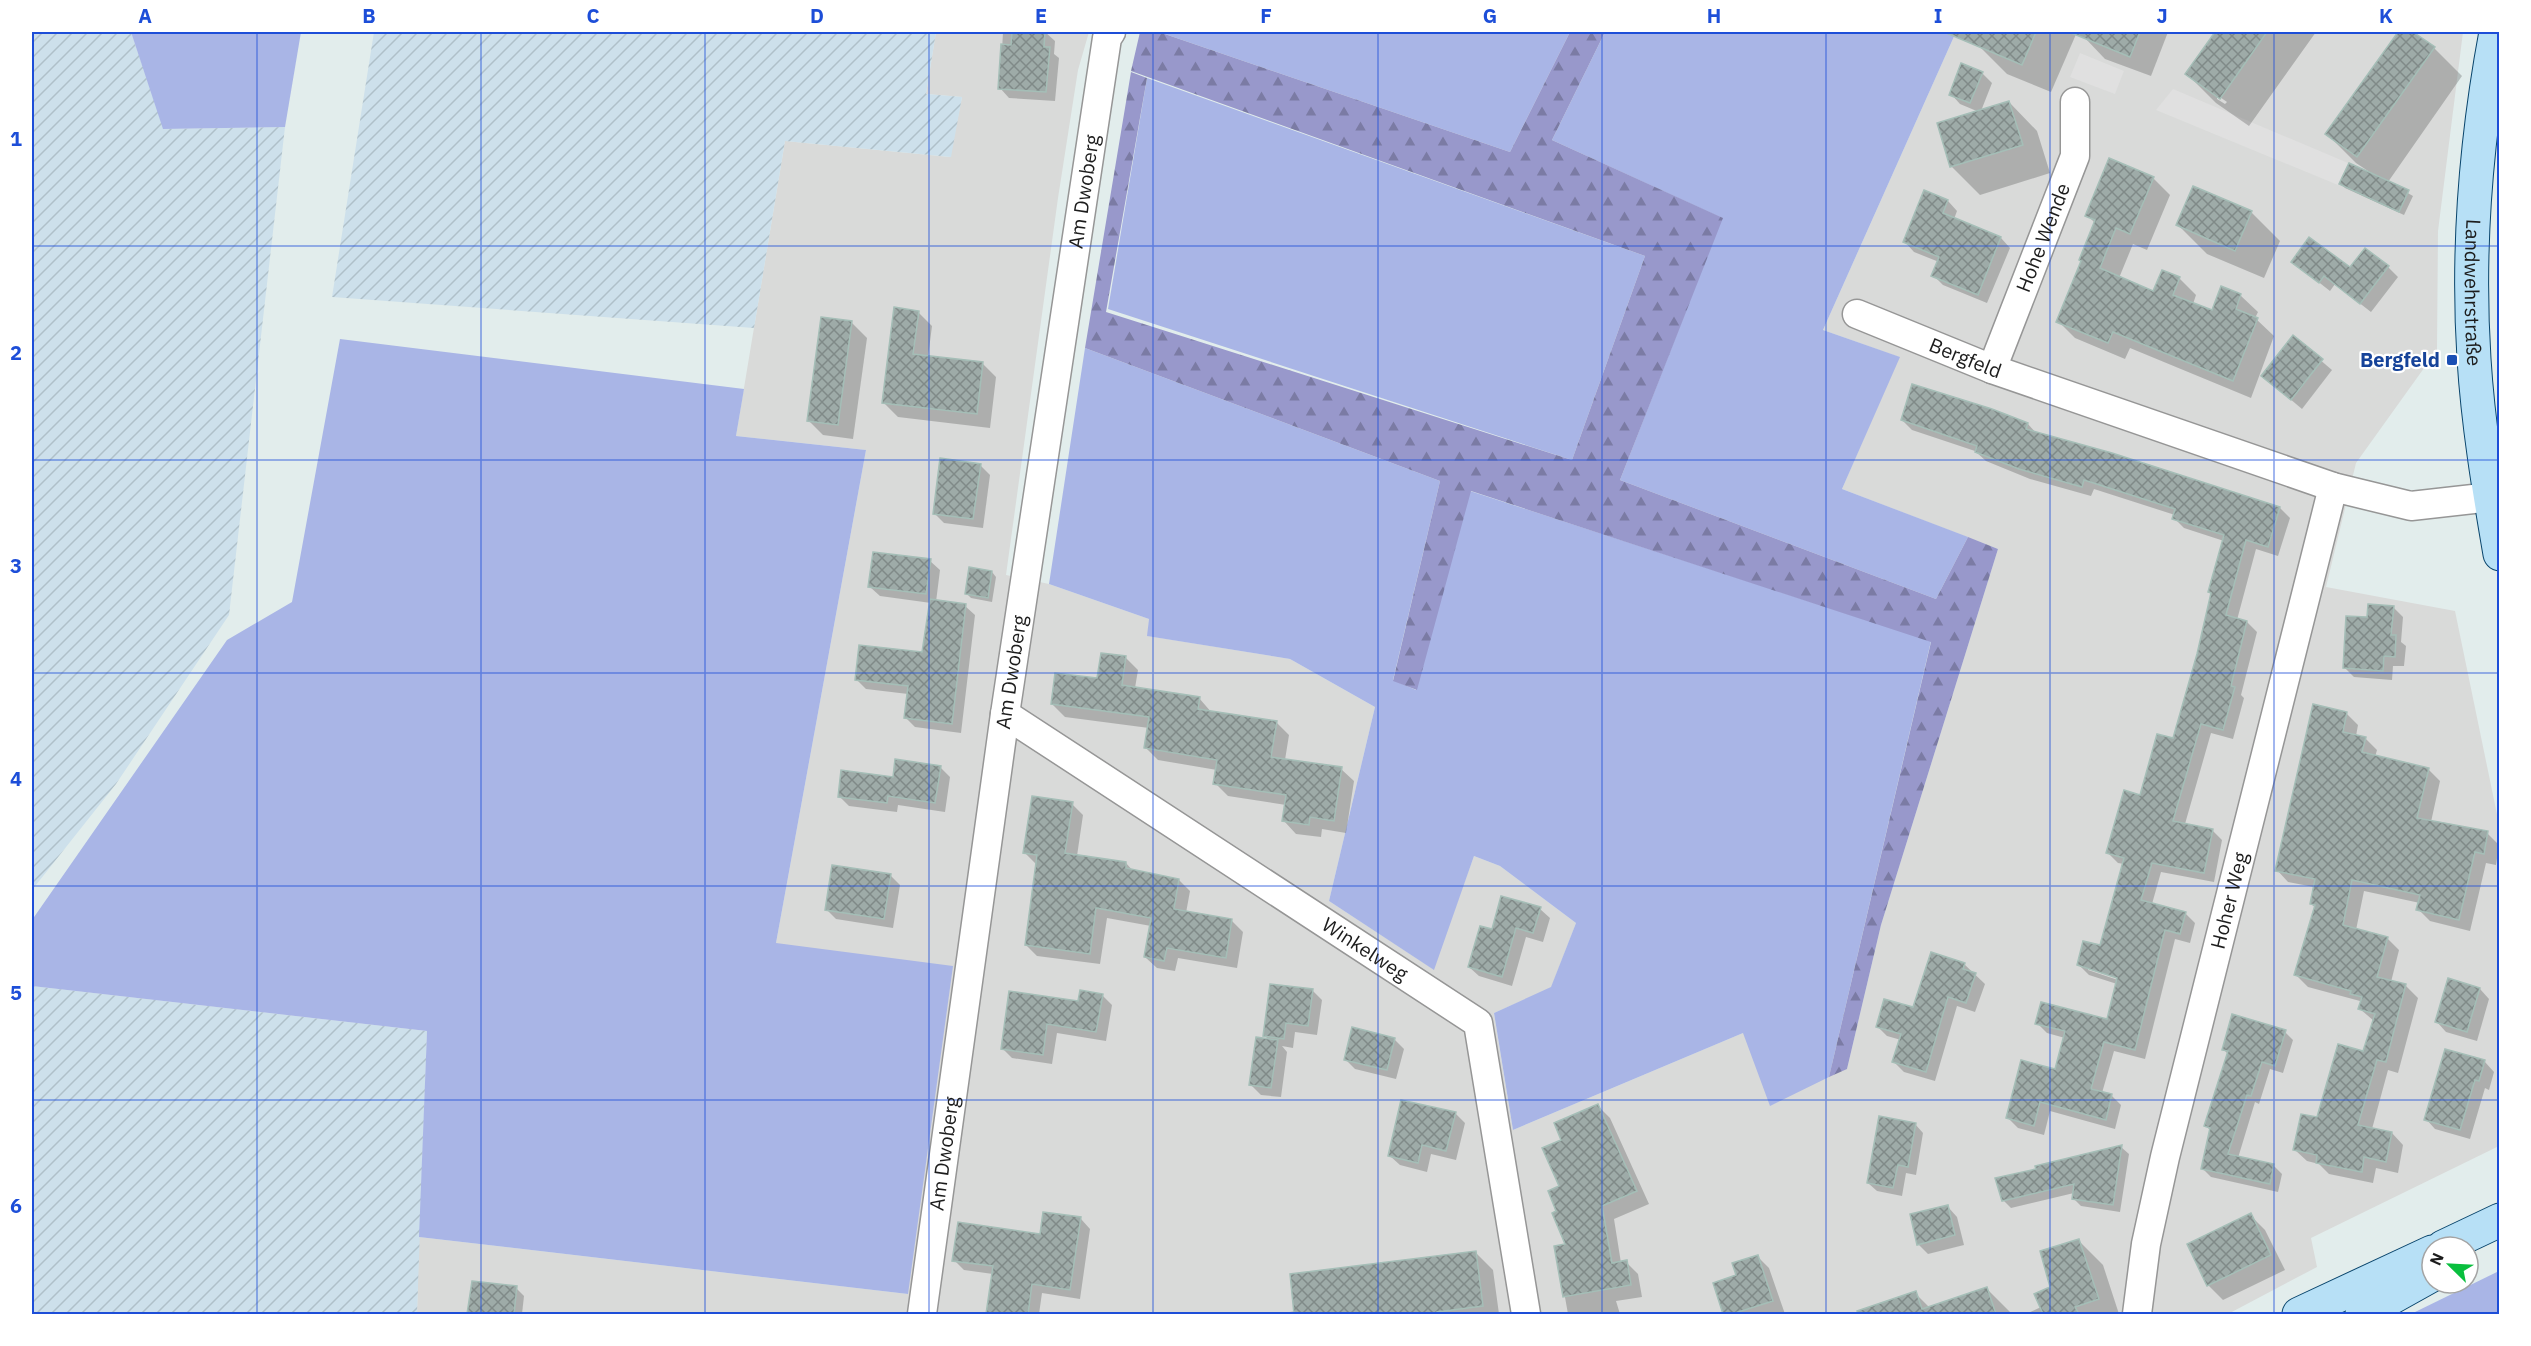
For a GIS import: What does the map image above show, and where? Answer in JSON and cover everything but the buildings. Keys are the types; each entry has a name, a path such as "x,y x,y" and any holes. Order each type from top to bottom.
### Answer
{"street":[{"name":"Am Dwoberg","path":"922,1314 1005,714 1107,38 1111,32"},
{"name":"Landwehrstraße","path":"2496,32 2476,177 2472,289 2474,358 2495,497 2499,554"},
{"name":"Hohe Wende","path":"1992,369 2075,156 2075,102"},
{"name":"Bergfeld","path":"1857,314 1992,369 2332,487 2411,506 2495,497"},
{"name":"Hoher Weg","path":"2137,1314 2146,1244 2163,1166 2332,487"},
{"name":"Winkelweg","path":"1005,714 1478,1023 1526,1314"},
{"path":"2468,1235 2499,1220"},
{"path":"2480,1249 2499,1240"},
{"path":"2299,1314 2420,1258"},
{"path":"2362,1314 2420,1282"}],"shaded area":[{"path":"32,32 131,32 164,129 285,127 229,615 116,784 32,890"},
{"path":"131,32 301,32 285,127 163,129"},
{"path":"374,32 936,32 926,94 962,97 951,157 785,141 754,328 332,297"},
{"path":"936,32 1089,32 1078,70 1058,198 1006,575 1049,584 1149,619 1148,636 1290,659 1375,707 1329,901 1433,969 1474,856 1500,866 1576,923 1551,988 1494,1013 1513,1130 1743,1033 1847,1069 1881,925 1998,549 1842,489 1899,357 1823,330 1956,32 2463,32 2438,231 2437,350 2356,463 2326,587 2455,611 2499,824 2499,1146 2311,1238 2317,1267 2228,1314 417,1314 419,1237 908,1294 776,943 866,450 736,436 785,141 950,157 962,97 926,94"},
{"path":"1159,32 1570,32 1510,152"},
{"path":"1605,32 1956,32 1823,330 1900,357 1842,489 1968,537 1936,599 1620,480 1722,218 1552,140"},
{"path":"2080,53 2124,71 2115,94 2070,77"},
{"path":"1147,78 1645,256 1572,460 1108,309"},
{"path":"2173,89 2348,163 2338,185 2156,110"},
{"path":"340,339 744,389 736,436 866,450 776,943 953,966 908,1294 419,1237 427,1031 32,986 32,920 227,640 292,602"},
{"path":"1085,348 1440,481 1393,680 1416,690 1470,491 1931,641 1829,1077 1770,1106 1743,1033 1513,1130 1494,1013 1551,987 1576,923 1500,866 1474,856 1434,970 1329,901 1375,707 1290,659 1147,636 1149,619 1049,584"},
{"path":"32,986 427,1031 417,1314 32,1314"},
{"path":"2499,1271 2499,1314 2411,1314 2450,1295 2480,1295 2480,1280"}],"green space":[{"path":"1140,32 1159,32 1510,152 1570,32 1605,32 1552,140 1723,218 1620,480 1936,599 1968,537 1998,549 1881,925 1847,1069 1829,1077 1931,642 1471,491 1417,690 1393,681 1440,481 1085,348 1131,72 1147,78 1106,312 1572,460 1645,256 1131,71"}],"place":[{"name":"Bergfeld","path":"2452,360"}]}
